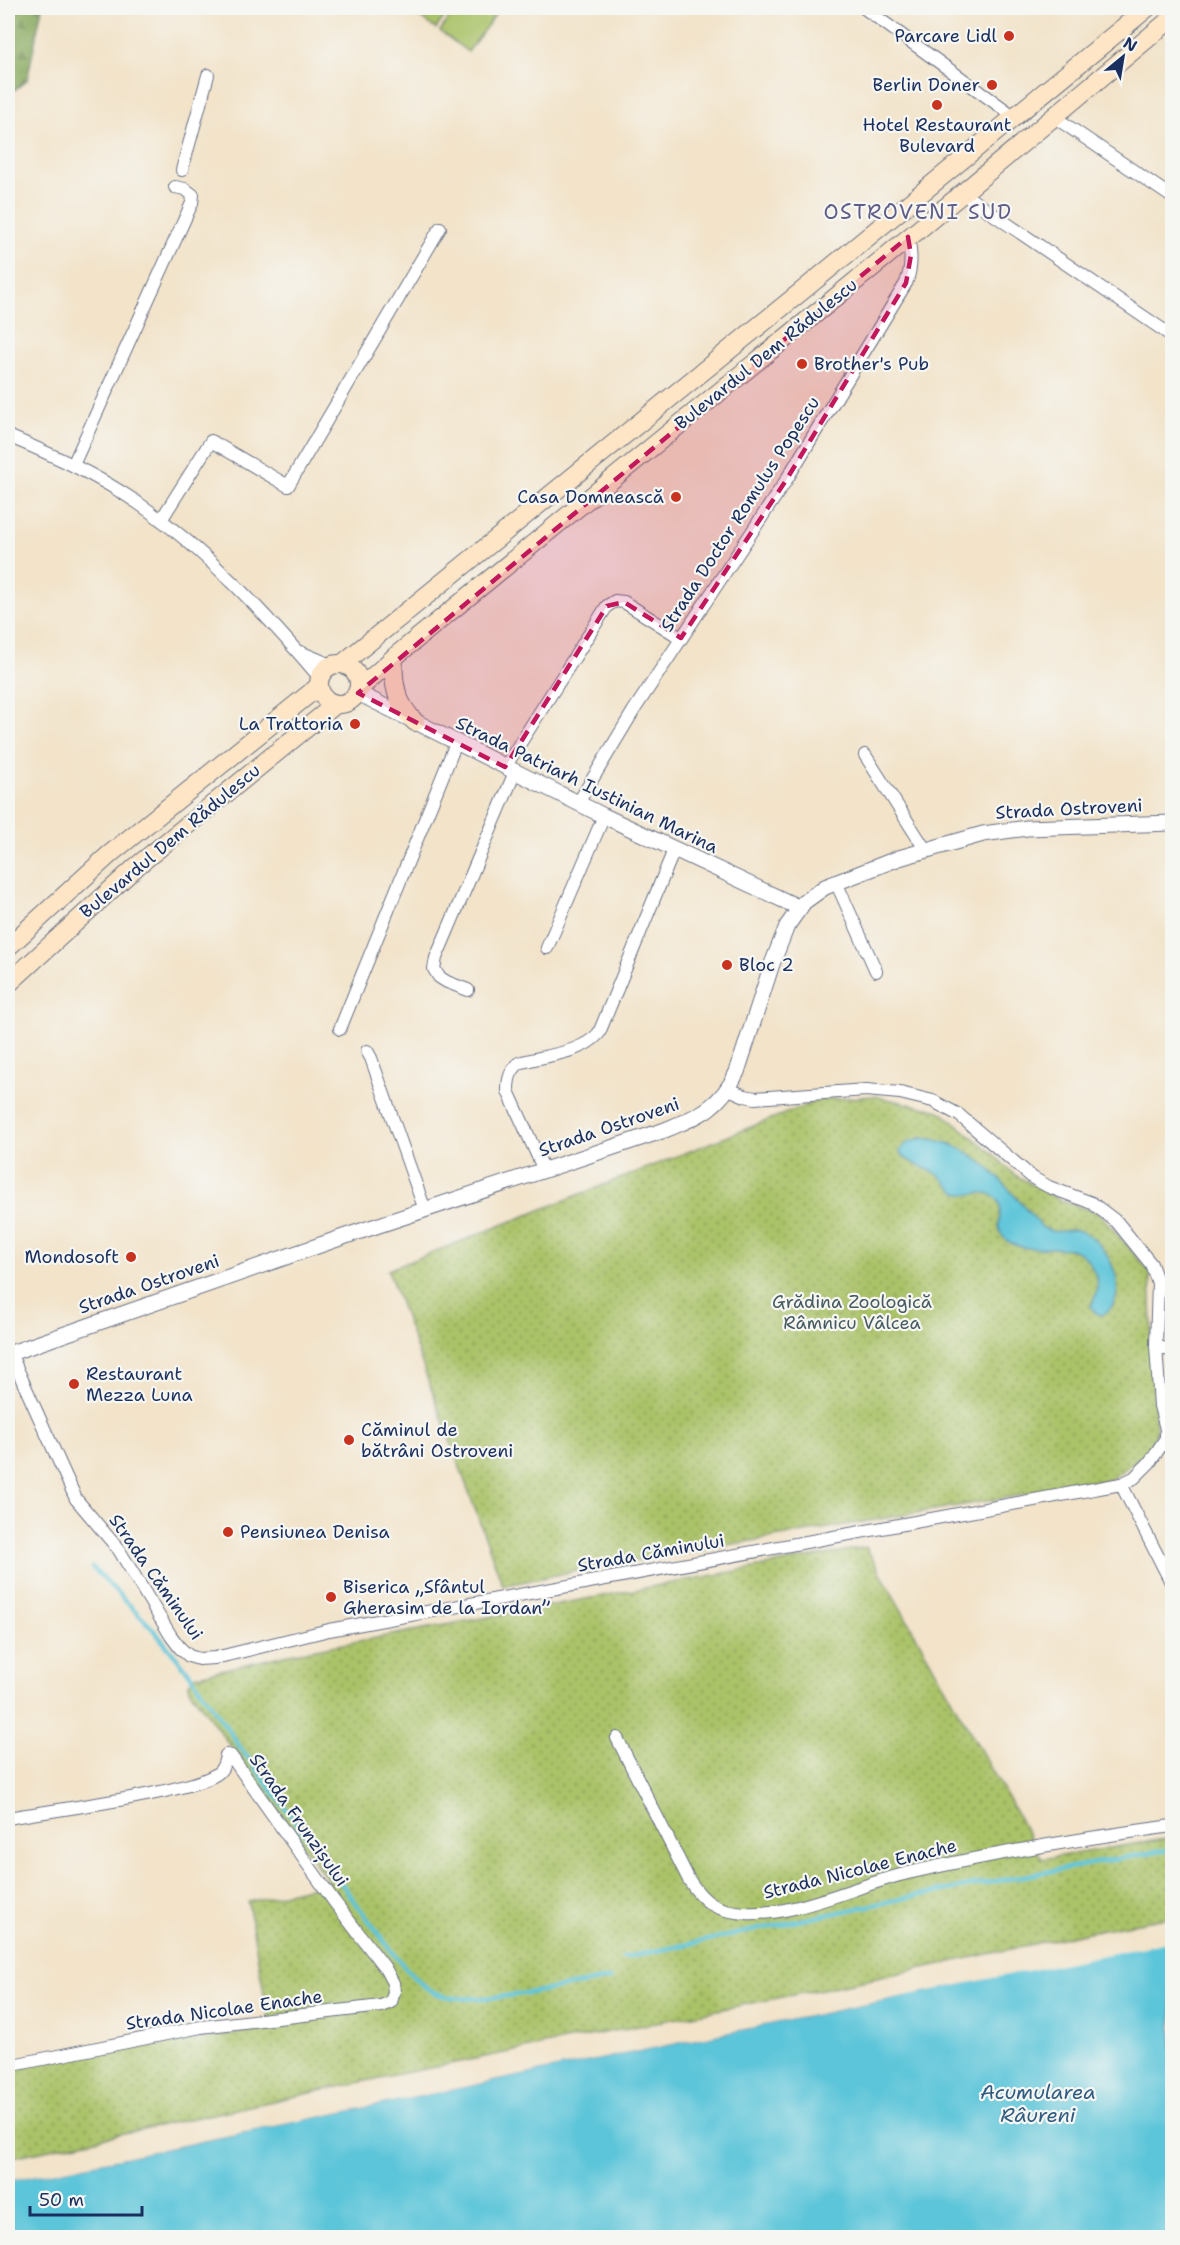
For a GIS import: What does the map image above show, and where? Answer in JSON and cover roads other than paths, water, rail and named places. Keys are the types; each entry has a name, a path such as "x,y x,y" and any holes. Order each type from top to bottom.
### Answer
{"main road":[{"name":"Bulevardul Dem Rădulescu","path":"8,947 128,840 328,673 1147,8"},
{"name":"Bulevardul Dem Rădulescu","path":"8,984 137,866 336,704 349,702 394,658 1173,18"},
{"path":"394,658 392,677 397,696 406,713 415,722"},
{"path":"336,704 325,698 328,673 348,666 358,675 358,691"}],"street":[{"path":"864,8 1014,117"},
{"path":"182,170 208,75"},
{"path":"1053,116 1173,197"},
{"path":"73,465 192,203 193,195 190,192 175,187"},
{"path":"962,193 1173,336"},
{"path":"161,520 211,441 288,486 440,228"},
{"name":"Strada Doctor Romulus Popescu","path":"578,803 681,638 785,482 906,283 910,272 911,255 908,237"},
{"path":"8,436 73,465 161,520 213,564 297,650 328,673"},
{"path":"468,990 439,977 434,969 436,958 510,770 607,606 615,602 624,602 681,638"},
{"name":"Strada Patriarh Iustinian Marina","path":"358,691 510,770 800,908"},
{"path":"339,1029 456,743"},
{"path":"865,755 925,849"},
{"path":"547,948 604,816"},
{"name":"Strada Ostroveni","path":"9,1353 686,1121 705,1112 729,1089 743,1056 779,944 787,926 800,908 817,892 836,882 925,849 983,834 1007,830 1173,823"},
{"path":"544,1170 508,1091 508,1078 519,1063 581,1048 600,1034 674,850"},
{"path":"836,882 876,971"},
{"path":"367,1051 425,1210"},
{"path":"729,1089 755,1098 866,1090 900,1093 933,1101 959,1115 1033,1178 1104,1210 1124,1229 1151,1264 1158,1283 1156,1346 1161,1406 1168,1434"},
{"path":"1156,1346 1173,1351"},
{"name":"Strada Căminului","path":"9,1353 76,1499 119,1550 171,1636 189,1656 199,1659 215,1658 329,1630 1121,1484 1142,1472 1160,1449 1168,1434"},
{"path":"1121,1484 1173,1584"},
{"name":"Strada Nicolae Enache","path":"617,1738 689,1880 701,1898 714,1907 730,1911 746,1913 789,1908 909,1872 1071,1841 1173,1826"},
{"name":"Strada Frunzișului","path":"8,1818 139,1796 194,1784 219,1773 224,1766 226,1755 231,1756 333,1900 385,1968 393,1983"},
{"name":"Strada Nicolae Enache","path":"8,2066 201,2027 381,2007 391,2002 394,1992 393,1983"}],"water":[{"path":"922,1138 943,1142 977,1158 991,1170 1043,1228 1054,1231 1075,1230 1090,1236 1100,1245 1114,1270 1117,1283 1112,1307 1102,1315 1096,1313 1091,1307 1098,1287 1095,1273 1086,1257 1077,1251 1067,1249 1021,1247 1011,1243 1000,1232 999,1201 994,1196 985,1193 958,1193 939,1175 903,1156 900,1152 906,1144"},
{"name":"Acumularea Râureni","path":"1172,1938 1172,2237 8,2238 8,2181 881,2001"}],"waterway":[{"path":"92,1567 151,1627 190,1674 240,1747 390,1949 419,1982 441,1995 476,1998 524,1994 610,1979"},
{"path":"623,1958 915,1896 1172,1849"}],"place":[{"name":"Parcare Lidl","path":"1009,36"},
{"name":"Berlin Doner","path":"992,85"},
{"name":"Hotel Restaurant Bulevard","path":"937,105"},
{"name":"Brother's Pub","path":"802,364"},
{"name":"Casa Domnească","path":"676,497"},
{"name":"La Trattoria","path":"355,724"},
{"name":"Bloc 2","path":"727,965"},
{"name":"Mondosoft","path":"131,1257"},
{"name":"Restaurant Mezza Luna","path":"74,1384"},
{"name":"Căminul de bătrâni Ostroveni","path":"349,1440"},
{"name":"Pensiunea Denisa","path":"228,1532"},
{"name":"Biserica „Sfântul Gherasim de la Iordan”","path":"331,1597"}],"district":[{"name":"OSTROVENI SUD","path":"918,212"}],"park label":[{"name":"Grădina Zoologică Râmnicu Vâlcea","path":"852,1312"}]}
